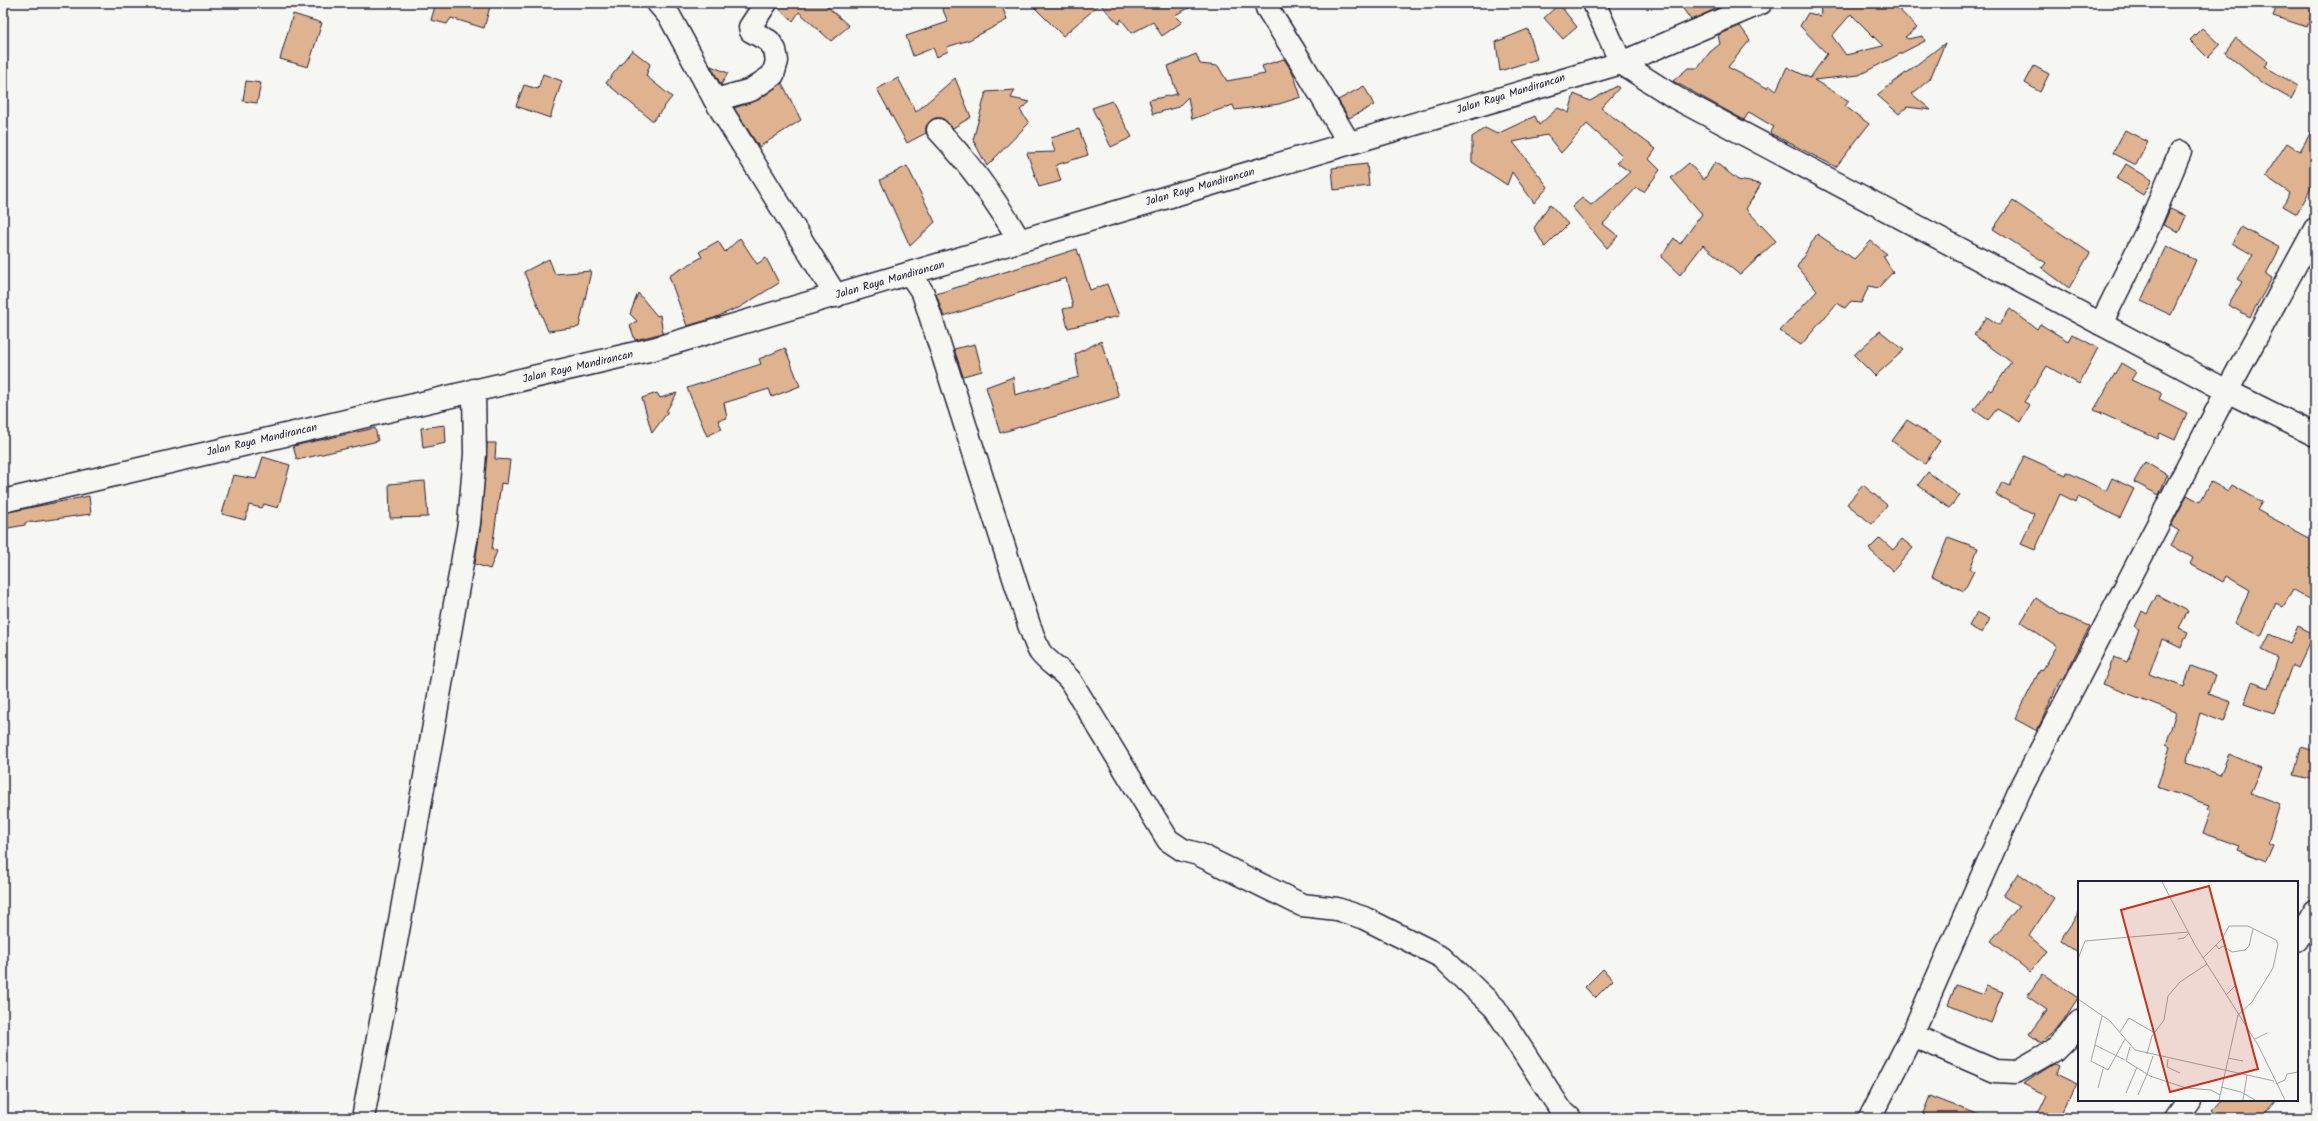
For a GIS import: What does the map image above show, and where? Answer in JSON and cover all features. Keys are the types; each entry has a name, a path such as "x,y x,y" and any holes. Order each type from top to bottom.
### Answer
{"street":[{"path":"658,3 670,17 715,100 836,296"},
{"path":"715,100 751,90 773,75 777,61 775,50 769,40 751,31 750,27 766,3"},
{"path":"1594,3 1621,63 1676,98 2227,391 2315,435"},
{"name":"Jalan Raya Mandirancan","path":"3,500 474,390 653,350 1019,240 1621,63 1761,3"},
{"path":"1267,8 1349,143"},
{"path":"938,130 964,158 1002,211 1019,240"},
{"path":"2101,324 2146,233 2180,152"},
{"path":"1870,1118 1912,1035 2019,792 2227,391 2315,229"},
{"path":"910,274 923,293 1029,625 1040,652 1050,662 1062,670 1070,680 1168,840 1183,850 1198,854 1302,905 1337,909 1364,918 1442,957 1495,1008 1561,1115"},
{"path":"363,1118 401,915 469,524 475,454 474,390"},
{"path":"2298,938 2315,911"},
{"path":"1912,1035 1995,1071 2016,1072 2053,1051 2078,1022"},
{"path":"2176,1118 2188,1101"}],"building":[{"path":"436,3 491,3 484,28 451,18 447,24 431,20"},
{"path":"778,3 823,3 849,26 831,41 799,12 793,21 777,7"},
{"path":"940,3 1001,3 1007,20 969,40 947,47 948,51 937,57 933,48 913,56 906,36 948,22"},
{"path":"1030,3 1199,3 1175,15 1182,22 1162,36 1153,22 1132,33 1121,19 1119,24 1100,4 1063,36"},
{"path":"1679,3 1729,3 1691,20"},
{"path":"1820,3 1893,3 1917,28 1905,37 1908,39 1923,36 1925,41 1859,75 1814,80 1849,101 1845,106 1869,124 1836,167 1770,133 1774,127 1749,112 1744,120 1673,81 1688,68 1698,68 1710,52 1720,44 1718,35 1740,26 1750,40 1728,67 1767,88 1769,85 1776,91 1787,67 1810,78 1827,54 1800,26 1808,13 1821,16","holes":["1851,14 1883,46 1846,55 1832,36"]},
{"path":"2278,3 2315,3 2307,27 2273,16"},
{"path":"1559,4 1577,27 1563,39 1544,18"},
{"path":"293,14 322,23 308,67 280,59"},
{"path":"2202,28 2220,45 2208,58 2190,40"},
{"path":"1528,29 1537,59 1500,71 1496,42"},
{"path":"2236,38 2268,62 2264,66 2298,86 2291,99 2261,82 2225,53"},
{"path":"1945,43 1930,79 1912,94 1931,110 1907,107 1899,114 1877,95"},
{"path":"632,50 650,64 646,76 672,97 653,121 606,83"},
{"path":"1196,54 1200,64 1218,66 1227,81 1265,74 1262,66 1284,59 1293,73 1301,97 1279,104 1235,110 1233,105 1192,119 1188,97 1178,107 1153,114 1149,100 1177,94 1168,66"},
{"path":"711,66 728,73 721,85"},
{"path":"2034,66 2049,74 2040,92 2025,83"},
{"path":"543,74 562,81 550,118 516,106 524,85 538,89"},
{"path":"898,78 916,112 955,78 971,117 953,128 942,118 935,118 926,126 926,133 907,143 877,89"},
{"path":"246,81 261,83 257,103 243,101"},
{"path":"782,83 801,120 759,147 734,108 758,100"},
{"path":"1364,86 1374,105 1349,118 1338,100"},
{"path":"1617,86 1619,88 1601,108 1656,149 1649,159 1660,170 1644,192 1636,188 1603,224 1618,236 1607,248 1572,207 1582,198 1591,205 1630,172 1617,163 1623,156 1587,124 1561,153 1547,135 1513,142 1548,187 1534,203 1512,172 1507,185 1472,162 1472,137 1485,128 1497,134 1535,116 1539,125 1558,108 1569,113 1574,94 1590,101"},
{"path":"1015,90 1011,98 1030,102 1020,110 1029,123 987,166 973,140 986,92"},
{"path":"1112,101 1132,137 1111,147 1092,108"},
{"path":"2315,125 2315,181 2297,214 2283,206 2290,193 2265,176 2287,143 2300,151"},
{"path":"1079,129 1088,155 1056,165 1061,181 1039,187 1027,153 1055,152 1051,138"},
{"path":"2125,130 2148,142 2136,165 2113,153"},
{"path":"1715,162 1738,180 1761,184 1746,209 1776,241 1740,275 1703,245 1680,275 1661,257 1674,238 1680,244 1702,214 1671,178 1689,163 1704,180"},
{"path":"1367,164 1369,186 1334,190 1332,168"},
{"path":"2126,164 2152,180 2143,195 2117,179"},
{"path":"907,166 935,222 910,246 880,180"},
{"path":"2013,201 2090,253 2069,288 2042,268 2046,263 1993,229"},
{"path":"1550,204 1568,224 1545,247 1534,228"},
{"path":"2170,209 2186,216 2179,232 2163,225"},
{"path":"2241,227 2280,248 2266,274 2272,278 2250,317 2228,305 2242,282 2237,279 2253,255 2232,243"},
{"path":"1817,234 1854,259 1871,241 1887,254 1883,256 1893,272 1878,288 1869,286 1861,303 1850,302 1845,308 1837,303 1801,345 1780,331 1817,291 1797,267"},
{"path":"740,238 757,264 766,258 779,283 737,309 687,326 669,276 702,257 699,252 718,241 725,252"},
{"path":"2166,246 2196,260 2171,315 2141,301"},
{"path":"1077,249 1090,290 1107,284 1119,316 1068,328 1063,309 1073,307 1066,278 944,317 936,294"},
{"path":"549,259 555,274 591,271 579,327 548,331 524,272"},
{"path":"638,293 657,316 660,315 663,333 635,340 630,325 637,321 630,314"},
{"path":"2010,309 2037,329 2040,324 2068,341 2072,334 2098,348 2079,384 2047,366 2024,402 2030,405 2020,422 1997,409 1988,420 1974,410 1989,389 1992,391 2011,362 1974,335 1987,317 1999,325"},
{"path":"1880,331 1904,350 1875,376 1854,355"},
{"path":"1101,341 1119,397 1000,433 986,387 1013,377 1015,395 1079,377 1075,354"},
{"path":"975,344 982,371 963,376 954,349"},
{"path":"785,348 800,386 772,397 769,389 724,403 727,418 718,420 722,429 707,436 687,388 761,364 759,359"},
{"path":"2121,363 2136,372 2131,380 2162,393 2159,399 2187,413 2175,440 2160,433 2158,439 2094,410"},
{"path":"657,393 660,398 677,393 667,410 667,413 652,433 642,398"},
{"path":"1907,420 1940,441 1925,464 1892,441"},
{"path":"445,425 446,443 423,448 421,428"},
{"path":"375,428 378,441 297,460 293,446"},
{"path":"487,443 496,443 495,459 510,460 507,484 501,483 492,549 497,551 490,569 475,564 481,524"},
{"path":"2024,456 2066,475 2067,472 2106,491 2112,478 2134,489 2120,518 2078,497 2076,502 2060,494 2035,550 2021,544 2034,514 1996,495 2002,482 2010,486"},
{"path":"263,457 290,465 278,508 264,504 262,508 249,505 245,520 222,514 233,475 256,479"},
{"path":"2145,462 2167,475 2159,495 2134,482"},
{"path":"1928,472 1960,496 1949,508 1918,485"},
{"path":"425,481 428,517 390,518 389,484"},
{"path":"2211,482 2228,491 2232,485 2262,502 2257,510 2315,541 2315,602 2293,590 2283,607 2276,603 2261,636 2234,624 2250,590 2226,576 2223,582 2190,564 2193,558 2171,545 2179,531 2171,526 2187,495 2200,502"},
{"path":"1863,485 1887,505 1872,524 1847,504"},
{"path":"89,496 91,514 25,523 25,525 3,529 3,513"},
{"path":"1948,537 1978,548 1970,569 1974,571 1964,591 1932,576"},
{"path":"1880,538 1893,550 1902,539 1913,548 1893,571 1869,549"},
{"path":"2157,595 2188,611 2179,628 2188,632 2181,648 2162,639 2149,674 2184,687 2191,666 2215,675 2208,694 2231,702 2224,722 2200,713 2186,763 2220,775 2229,754 2261,768 2250,793 2280,804 2268,843 2273,845 2266,861 2238,850 2240,846 2203,833 2211,810 2207,809 2209,805 2157,787 2170,747 2166,745 2176,712 2103,684 2114,657 2127,662 2139,629 2135,627 2142,611 2147,614"},
{"path":"2036,598 2059,614 2090,626 2063,679 2061,678 2037,731 2015,719 2040,670 2042,671 2057,646 2021,622"},
{"path":"1977,612 1990,619 1982,633 1969,626"},
{"path":"2298,626 2314,634 2298,668 2292,665 2274,714 2244,704 2252,682 2268,688 2278,658 2262,650 2270,634 2290,643"},
{"path":"2301,747 2315,751 2315,780 2294,775"},
{"path":"2018,873 2054,898 2029,936 2047,951 2030,972 1991,941 2019,906 2003,896"},
{"path":"2078,914 2078,953 2060,940"},
{"path":"1603,969 1613,980 1595,998 1585,987"},
{"path":"2043,974 2078,998 2059,1027 2041,1043 2029,1034 2047,1010 2027,996"},
{"path":"1956,985 1983,995 1986,986 2003,992 1991,1023 1948,1005"},
{"path":"2055,1064 2059,1066 2056,1074 2077,1084 2061,1118 2035,1118 2046,1095 2023,1084"},
{"path":"1930,1096 1984,1117 1984,1118 1921,1118"},
{"path":"2220,1101 2277,1101 2263,1118 2222,1118 2212,1110"}]}
